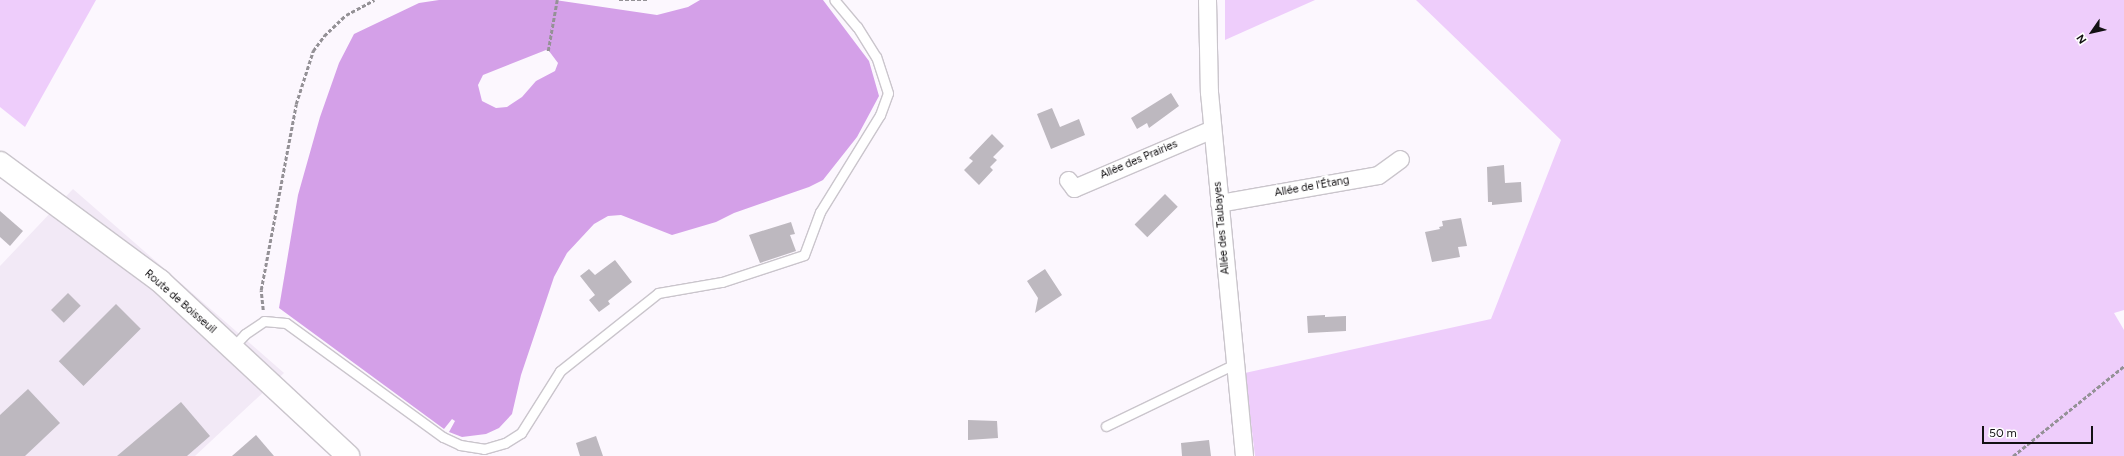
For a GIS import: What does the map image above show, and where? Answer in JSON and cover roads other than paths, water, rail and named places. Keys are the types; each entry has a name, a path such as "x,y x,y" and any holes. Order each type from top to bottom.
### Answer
{"main road":[{"name":"Route de Boisseuil","path":"0,163 160,281 348,456"}],"street":[{"name":"Allée des Taubayes","path":"1207,0 1212,129 1244,456"},
{"name":"Allée des Prairies","path":"1068,180 1074,188 1212,129"},
{"name":"Allée de l'Étang","path":"1219,203 1378,175 1400,159"}],"lane":[{"path":"232,348 245,334 264,321 286,323 443,437 460,445 484,449 505,443 521,433 560,371 658,293 722,282 804,255 820,212 880,115 888,92 876,57 857,27 834,0"},
{"path":"1106,426 1235,364"}]}
